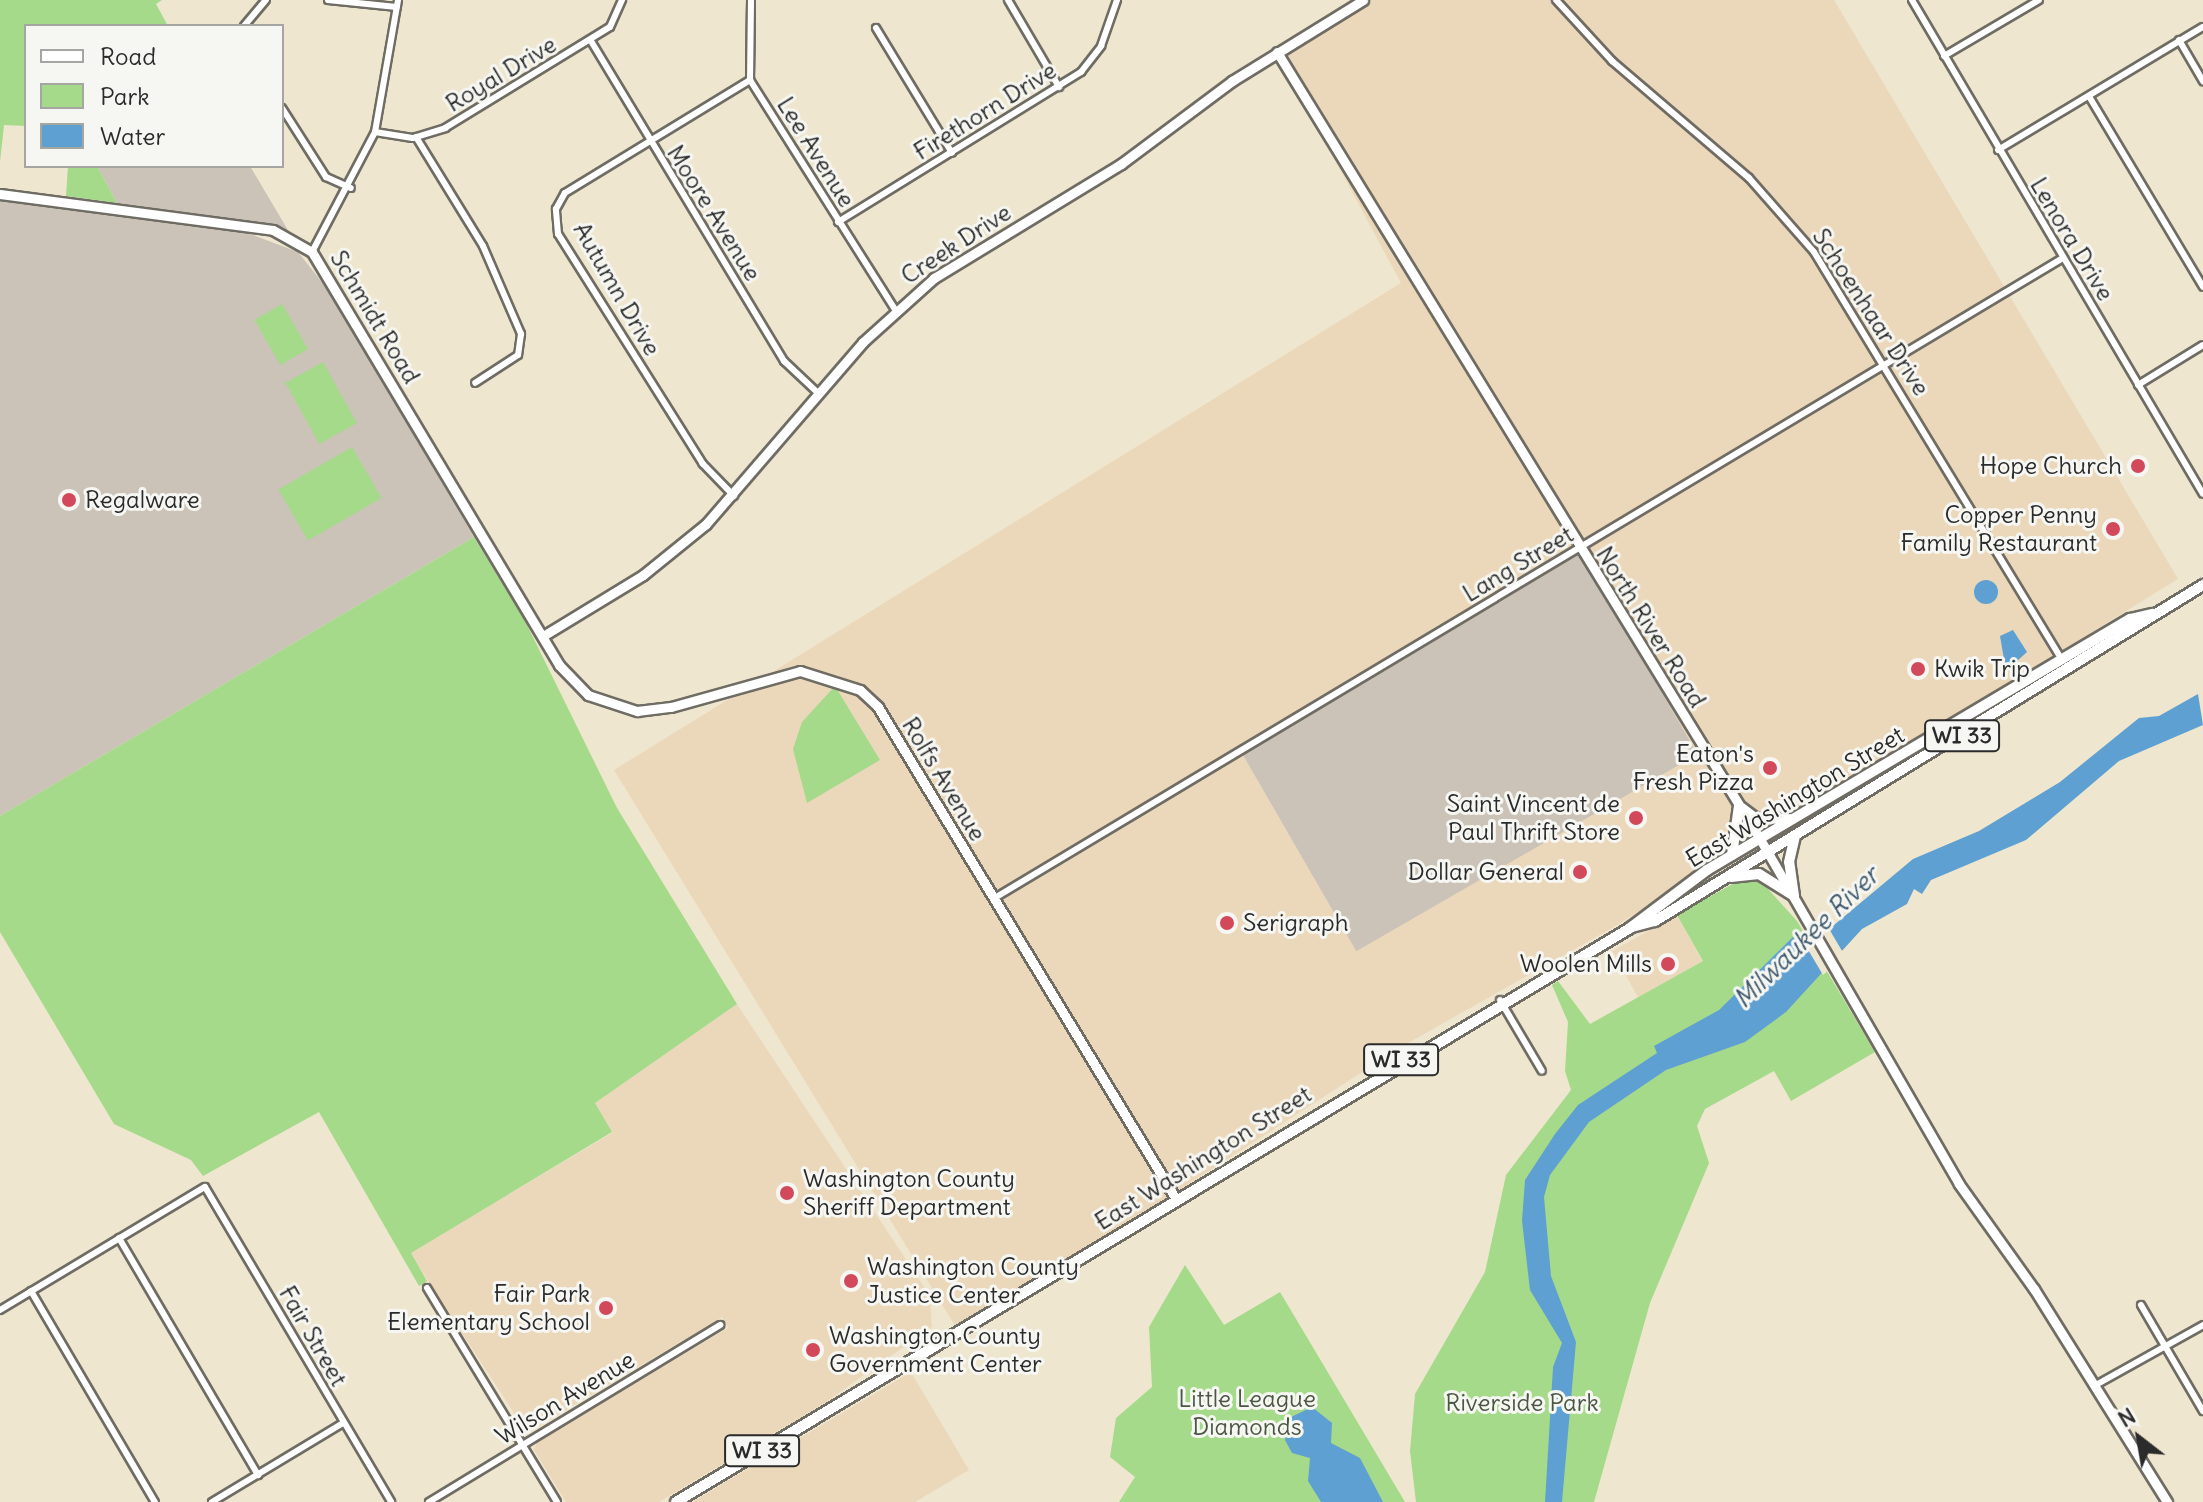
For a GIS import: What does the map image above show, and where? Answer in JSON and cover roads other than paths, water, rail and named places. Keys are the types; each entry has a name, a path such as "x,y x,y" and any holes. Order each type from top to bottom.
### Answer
{"main road":[{"name":"East Washington Street","path":"1630,928 1655,921 1729,877 2203,585"},
{"name":"East Washington Street","path":"676,1502 1500,1000 1630,928 1732,855 2061,659 2152,614"},
{"path":"1732,855 1739,806 1766,820 1794,818"},
{"path":"1794,896 1789,862 1795,837"},
{"path":"1729,877 1759,874 1794,896"}],"street":[{"path":"246,24 266,0"},
{"path":"312,252 351,188 375,132 398,4 328,0"},
{"name":"Royal Drive","path":"375,132 416,137 445,128 591,41 610,27 622,0"},
{"name":"Lee Avenue","path":"751,0 750,80 895,309"},
{"path":"1008,0 1059,87"},
{"name":"Firethorn Drive","path":"838,222 1059,87 1101,46 1117,0"},
{"name":"Creek Drive","path":"543,636 643,575 734,496 895,309 1159,138 1277,52 1363,0"},
{"name":"Schoenhaar Drive","path":"1556,0 1612,61 1782,213 1886,364 2061,659"},
{"name":"Lenora Drive","path":"1912,0 2061,259 2203,494"},
{"path":"1944,56 2039,0"},
{"path":"1998,150 2090,98 2203,27"},
{"path":"876,28 952,153"},
{"path":"2179,40 2203,81"},
{"name":"Moore Avenue","path":"591,41 784,361 819,394"},
{"name":"North River Road","path":"1277,52 1579,549 1760,839 1985,1226 2094,1386 2167,1502"},
{"name":"Autumn Drive","path":"734,496 703,464 558,234 556,209 565,193 750,80"},
{"path":"2090,98 2203,287"},
{"path":"284,111 326,177 351,188"},
{"path":"416,137 483,246 521,334 518,355 475,383"},
{"name":"Schmidt Road","path":"0,194 273,230 312,252 543,636"},
{"name":"Lang Street","path":"993,899 2061,259"},
{"path":"2138,385 2203,345"},
{"name":"Rolfs Avenue","path":"543,636 568,679 588,695 637,711 800,671 842,680 878,707 1176,1199"},
{"path":"1500,1000 1542,1071"},
{"name":"Fair Street","path":"119,1238 205,1187 391,1502"},
{"path":"0,1310 119,1238 258,1475"},
{"path":"427,1288 557,1502"},
{"path":"31,1291 155,1502"},
{"path":"2141,1305 2203,1411"},
{"name":"Wilson Avenue","path":"429,1502 720,1325"},
{"path":"2094,1386 2203,1325"},
{"path":"212,1502 343,1423"}],"water":[{"path":"1986,580 1997,587 1998,592 1991,603 1986,604 1975,597 1974,592 1981,581"},
{"path":"2013,630 2027,652 2006,671 2000,636"},
{"path":"2198,694 2203,725 2119,761 2026,840 1931,880 1922,894 1914,889 1907,904 1862,929 1786,1012 1745,1042 1666,1070 1589,1122 1550,1175 1544,1197 1551,1276 1576,1342 1562,1502 1545,1502 1553,1367 1562,1343 1530,1290 1522,1221 1525,1180 1578,1105 1657,1053 1654,1046 1719,1010 1793,937 1803,951 1913,859 1979,831 2060,782 2139,718 2159,716"},
{"path":"1312,1407 1332,1423 1331,1443 1360,1458 1383,1502 1321,1502 1308,1481 1310,1458 1292,1453 1285,1440 1289,1418"}],"place":[{"name":"Hope Church","path":"2138,466"},
{"name":"Regalware","path":"69,500"},
{"name":"Copper Penny Family Restaurant","path":"2113,529"},
{"name":"Kwik Trip","path":"1918,669"},
{"name":"Eaton's Fresh Pizza","path":"1770,768"},
{"name":"Saint Vincent de Paul Thrift Store","path":"1636,818"},
{"name":"Dollar General","path":"1580,872"},
{"name":"Serigraph","path":"1227,923"},
{"name":"Woolen Mills","path":"1668,964"},
{"name":"Washington County Sheriff Department","path":"787,1193"},
{"name":"Washington County Justice Center","path":"851,1281"},
{"name":"Fair Park Elementary School","path":"606,1308"},
{"name":"Washington County Government Center","path":"813,1350"}],"water label":[{"name":"Milwaukee River","path":"1806,937"}],"park label":[{"name":"Riverside Park","path":"1522,1403"},
{"name":"Little League Diamonds","path":"1247,1413"}]}
